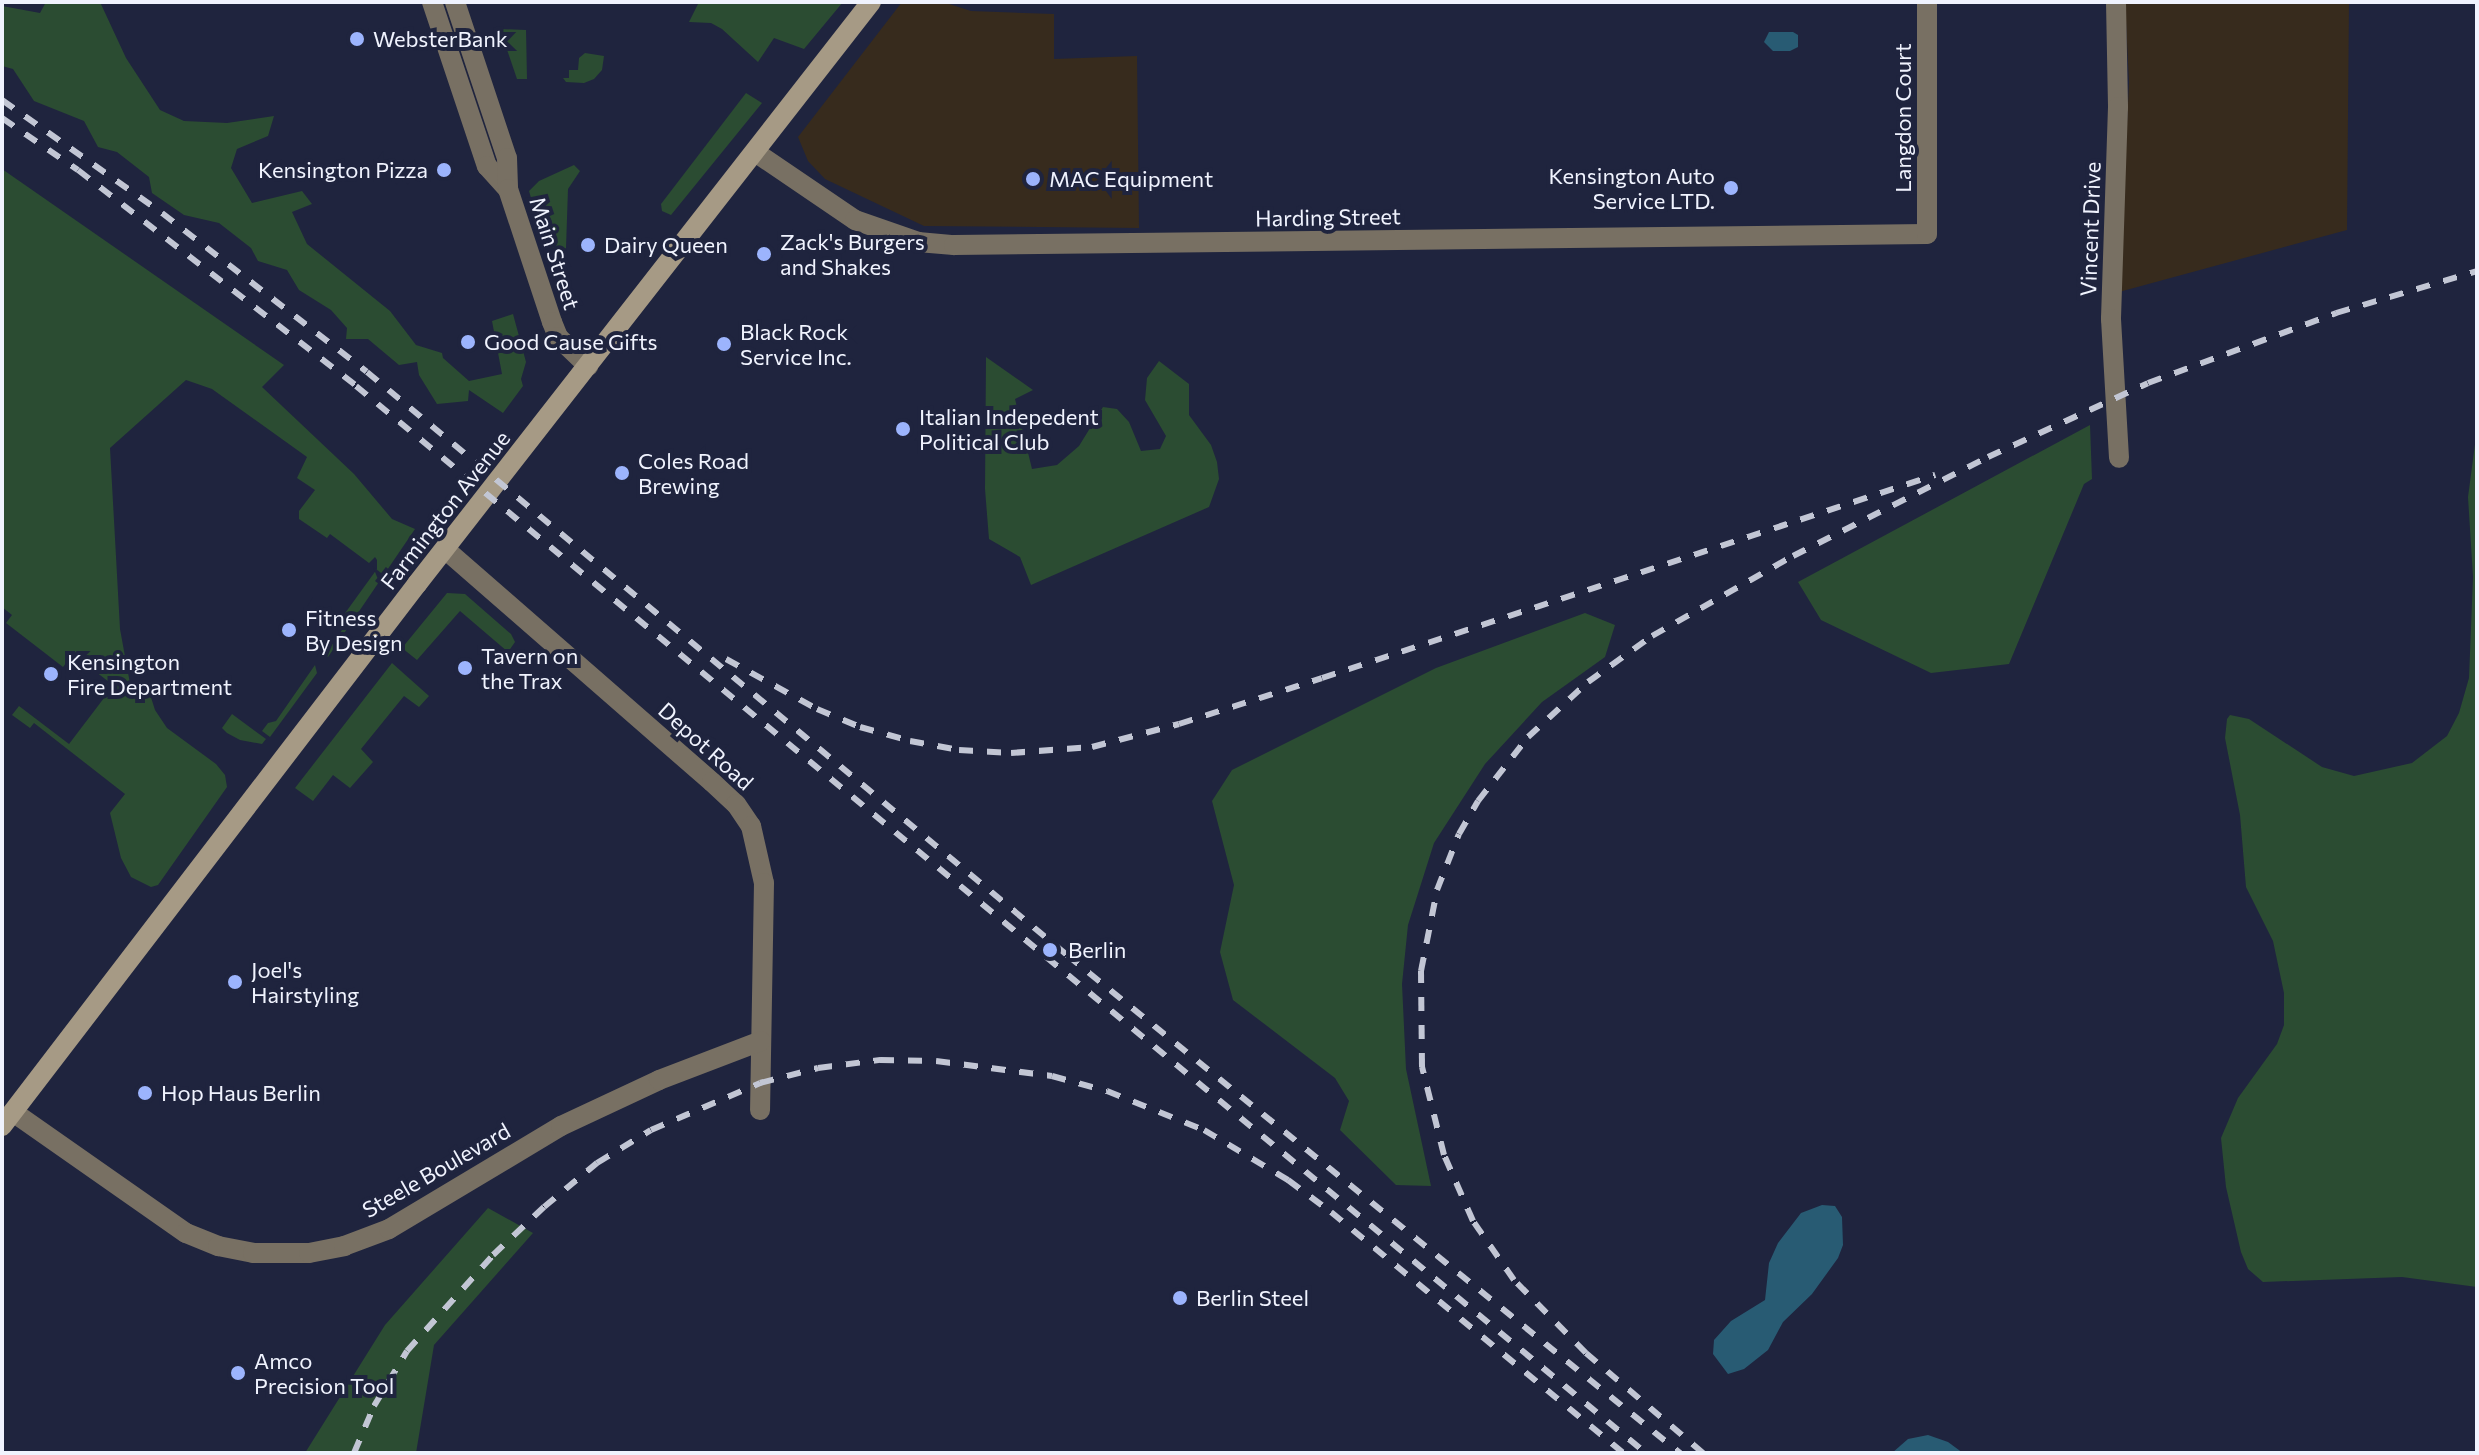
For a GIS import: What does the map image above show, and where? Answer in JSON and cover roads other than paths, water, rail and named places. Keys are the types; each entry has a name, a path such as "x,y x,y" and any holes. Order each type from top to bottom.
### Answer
{"main road":[{"name":"Farmington Avenue","path":"8,1119 871,2"}],"street":[{"name":"Main Street","path":"432,2 490,171 508,189"},
{"name":"Main Street","path":"455,2 507,158 508,189 558,337 588,366"},
{"name":"Langdon Court","path":"1927,2 1927,234"},
{"name":"Vincent Drive","path":"2116,2 2118,107 2111,319 2119,458"},
{"path":"455,71 476,64"},
{"path":"476,133 497,127"},
{"name":"Harding Street","path":"755,152 855,220 918,242 954,245 1927,234"},
{"name":"Depot Road","path":"446,550 742,811 756,842 763,873 760,1110"},
{"name":"Steele Boulevard","path":"8,1119 186,1233 218,1246 253,1253 309,1253 356,1242 389,1229 561,1126 659,1080 761,1041"}],"water":[{"path":"1769,32 1793,32 1798,35 1798,47 1790,51 1773,51 1764,42"},
{"path":"1822,1205 1835,1206 1842,1217 1843,1245 1838,1258 1812,1294 1783,1322 1768,1350 1744,1369 1728,1374 1713,1354 1714,1340 1731,1321 1765,1300 1769,1263 1778,1243 1801,1213"},
{"path":"1928,1435 1948,1442 1963,1453 1892,1453 1908,1439"}],"railway":[{"path":"2,100 162,213 367,372 1067,955 1680,1453"},
{"path":"2,118 78,170 356,386 1646,1453"},
{"path":"1703,1453 1586,1353 1514,1280 1473,1221 1444,1155 1422,1067 1421,971 1437,890 1459,834 1478,801 1528,737 1588,682 1652,636 1793,556 1988,457 2148,383 2336,313 2477,271"},
{"path":"726,659 817,709 860,727 910,741 959,750 1011,753 1092,747 1179,724 1322,678 1935,475"},
{"path":"354,1453 374,1406 407,1351 493,1255 597,1163 651,1130 760,1083 818,1068 880,1060 936,1061 1052,1076 1107,1091 1204,1130 1288,1180 1331,1212 1623,1453"}],"place":[{"name":"WebsterBank","path":"357,39"},
{"name":"Kensington Pizza","path":"444,170"},
{"name":"MAC Equipment","path":"1033,179"},
{"name":"Kensington Auto Service LTD.","path":"1731,188"},
{"name":"Dairy Queen","path":"588,245"},
{"name":"Zack's Burgers and Shakes","path":"764,254"},
{"name":"Good Cause Gifts","path":"468,342"},
{"name":"Black Rock Service Inc.","path":"724,344"},
{"name":"Italian Indepedent Political Club","path":"903,429"},
{"name":"Coles Road Brewing","path":"622,473"},
{"name":"Fitness By Design","path":"289,630"},
{"name":"Tavern on the Trax","path":"465,668"},
{"name":"Kensington Fire Department","path":"51,674"},
{"name":"Berlin","path":"1050,950"},
{"name":"Joel's Hairstyling","path":"235,982"},
{"name":"Hop Haus Berlin","path":"145,1093"},
{"name":"Berlin Steel","path":"1180,1298"},
{"name":"Amco Precision Tool","path":"238,1373"}]}
